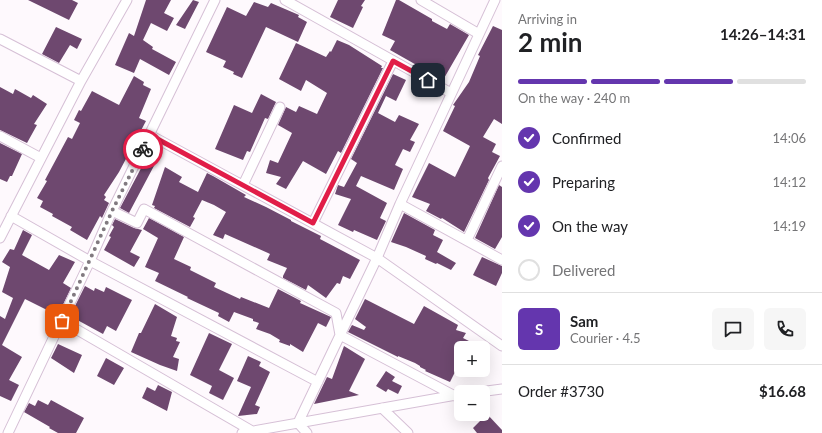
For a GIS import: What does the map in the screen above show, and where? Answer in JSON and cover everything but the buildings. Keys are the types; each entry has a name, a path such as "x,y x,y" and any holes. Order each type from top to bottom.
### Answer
{"street":[{"path":"0,238 81,81 127,0"},
{"path":"8,433 62,321 112,211 215,0"},
{"path":"285,0 451,93"},
{"path":"421,0 479,34"},
{"path":"298,423 377,258 400,204 495,0"},
{"path":"0,39 81,81"},
{"path":"313,223 393,61"},
{"path":"243,185 280,108"},
{"path":"150,135 377,258 502,346"},
{"path":"0,136 41,158"},
{"path":"467,240 502,166"},
{"path":"400,204 502,260"},
{"path":"112,211 137,223 144,209 336,314 340,335"},
{"path":"11,216 90,261 318,382"},
{"path":"62,321 247,432 454,396"},
{"path":"340,335 454,393"},
{"path":"490,391 502,389"},
{"path":"382,408 408,433"},
{"path":"298,423 307,433"}],"way so far":[{"path":"62,321 112,211 143,149"}],"route":[{"path":"143,149 150,135 313,223 393,61 428,80"}]}
